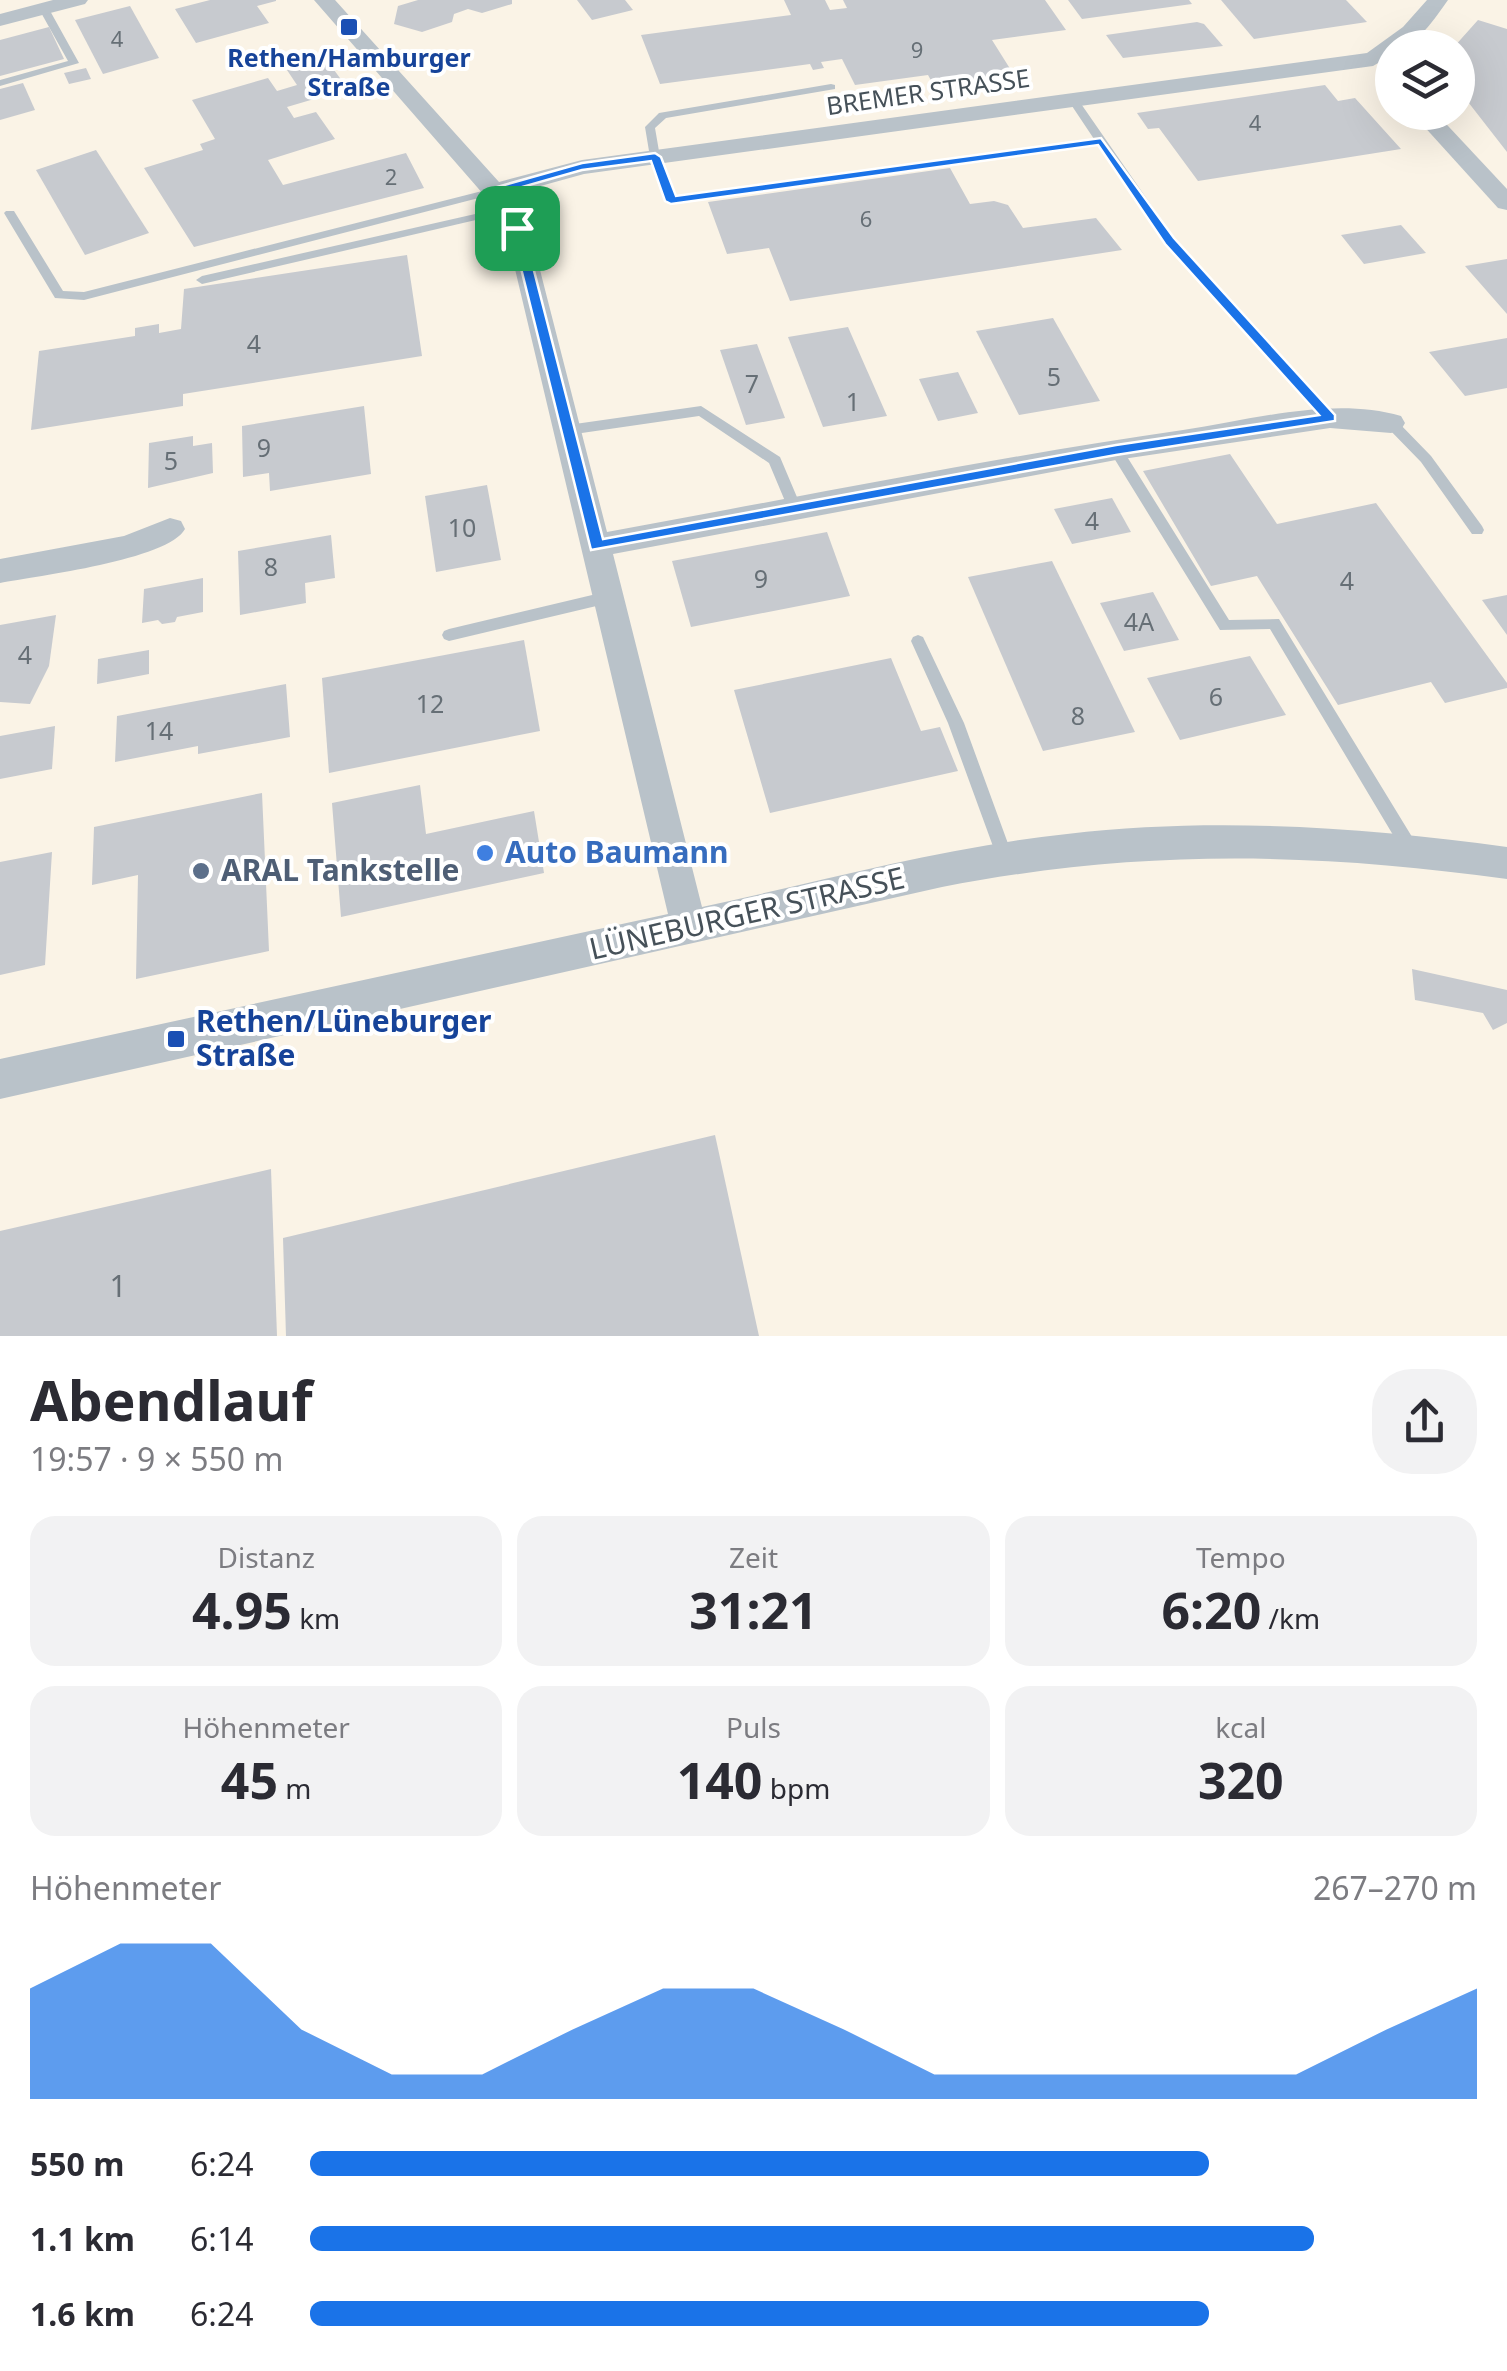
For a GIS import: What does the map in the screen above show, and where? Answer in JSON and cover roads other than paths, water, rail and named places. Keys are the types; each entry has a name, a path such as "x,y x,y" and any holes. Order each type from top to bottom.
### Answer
{"street":[{"path":"0,20 78,0"},
{"path":"324,0 500,201 517,228 689,928"},
{"name":"BREMER STRASSE","path":"500,201 582,167 1372,59 1410,32 1438,0"},
{"path":"1372,59 1375,62"},
{"path":"1439,130 1507,203"},
{"path":"597,546 1116,450 1330,418 1391,423"},
{"path":"0,571 129,547 170,529"},
{"name":"LÜNEBURGER STRASSE","path":"0,1079 1070,849 1182,841 1293,842 1506,862"}],"lane":[{"path":"0,83 74,62 50,5"},
{"path":"831,87 663,114 650,127 655,157 671,201 1101,141"},
{"path":"1073,100 1170,241 1330,418"},
{"path":"10,213 59,295 84,296 500,201"},
{"path":"202,280 500,201"},
{"path":"568,430 701,410 775,460 795,509"},
{"path":"1391,423 1426,460 1477,530"},
{"path":"1116,450 1226,626 1274,624 1413,854"},
{"path":"449,634 609,598"},
{"path":"918,641 956,724 1006,860"}],"place":[{"name":"Rethen/Hamburger Straße","path":"349,27"},
{"name":"Auto Baumann","path":"485,853"},
{"name":"ARAL Tankstelle","path":"201,871"},
{"name":"Rethen/Lüneburger Straße","path":"176,1039"}]}
